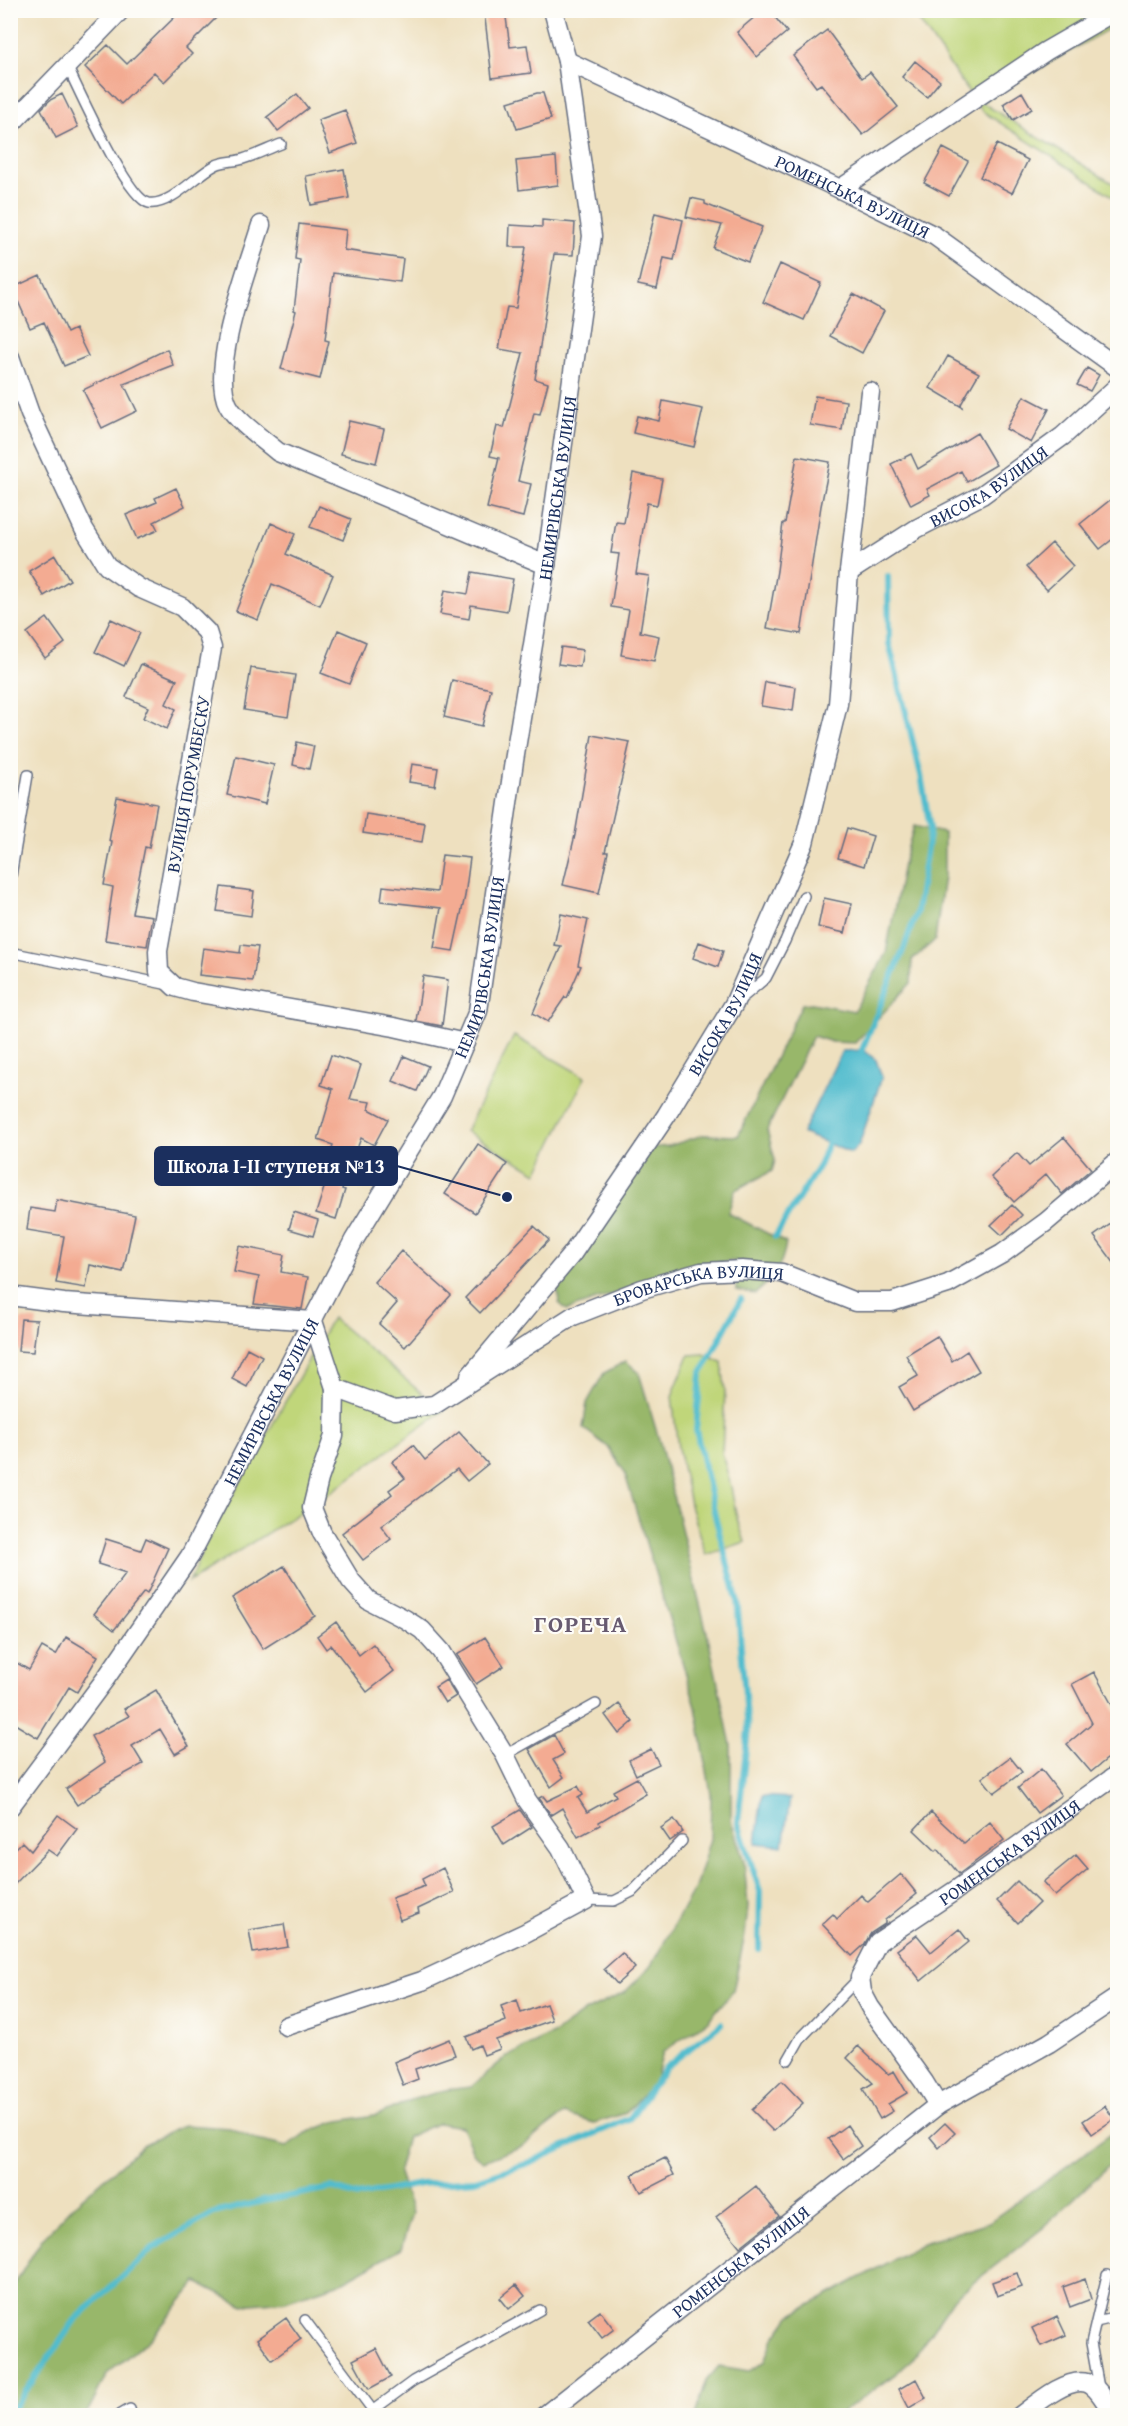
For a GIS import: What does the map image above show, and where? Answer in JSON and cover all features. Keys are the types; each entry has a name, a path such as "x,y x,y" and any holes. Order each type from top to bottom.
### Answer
{"street":[{"path":"10,125 121,10"},
{"name":"НЕМИРІВСЬКА ВУЛИЦЯ","path":"10,1807 106,1678 190,1556 354,1240 442,1096 478,1011 513,761 546,566 592,236 567,61 553,10"},
{"path":"840,189 1046,51 1117,10"},
{"name":"РОМЕНСЬКА ВУЛИЦЯ","path":"567,61 935,236 1118,368"},
{"path":"261,225 226,346 221,381 228,405 249,428 278,452 546,566"},
{"name":"ВУЛИЦЯ ПОРУМБЕСКУ","path":"10,357 30,414 84,529 107,566 139,588 182,607 207,632 212,648 158,951 159,972 175,987"},
{"name":"ВИСОКА ВУЛИЦЯ","path":"849,572 916,529 981,495 1063,436 1118,386"},
{"name":"ВИСОКА ВУЛИЦЯ","path":"457,1391 572,1254 666,1116 734,1004 804,843 838,704 849,572 870,392"},
{"path":"175,987 193,993 394,1028 465,1043"},
{"name":"БРОВАРСЬКА ВУЛИЦЯ","path":"335,1388 395,1410 434,1405 573,1316 642,1289 701,1272 742,1270 782,1274 855,1302 892,1302 948,1284 1011,1248 1046,1222 1118,1161"},
{"path":"10,1296 64,1303 313,1321 335,1388 334,1436 312,1508 322,1533 351,1581 368,1600 422,1630 441,1651 506,1755 527,1800 561,1848 586,1900 422,1981 286,2026"},
{"name":"РОМЕНСЬКА ВУЛИЦЯ","path":"860,1977 878,1942 956,1890 1118,1774"},
{"path":"860,1977 862,1992 870,2007 938,2105"},
{"name":"РОМЕНСЬКА ВУЛИЦЯ","path":"544,2415 938,2105 1049,2043 1118,1997"},
{"path":"1020,2415 1050,2394 1075,2382 1088,2383 1100,2393 1114,2415"}],"lane":[{"path":"67,66 112,156 129,186 141,200 150,203 163,201 217,165 241,160 281,144"},
{"path":"10,882 28,775"},
{"path":"734,1004 765,978 785,941 804,896"},
{"path":"10,952 175,987"},
{"path":"506,1755 596,1704"},
{"path":"586,1900 614,1901 632,1892 682,1841"},
{"path":"788,2060 800,2039 860,1977"},
{"path":"1100,2393 1091,2343 1107,2275"},
{"path":"305,2319 375,2413 413,2381 540,2310"},
{"path":"1096,2322 1118,2317"},
{"path":"118,2415 130,2409 132,2415"}],"green space":[{"path":"912,11 1117,11 1117,24 981,102 1117,186 1117,199 982,111"},
{"path":"914,826 944,833 944,876 935,940 912,960 911,983 855,1043 832,1042 813,1036 767,1130 775,1160 772,1171 735,1190 728,1213 786,1243 782,1259 772,1277 755,1294 736,1290 735,1261 702,1264 567,1310 559,1303 557,1285 649,1148 669,1146 703,1135 738,1136 802,1004 812,1003 854,1011 886,953 903,864"},
{"path":"514,1036 585,1077 537,1173 466,1131"},
{"path":"332,1318 443,1411 320,1500 189,1582 204,1547"},
{"path":"704,1354 722,1362 725,1391 722,1453 737,1519 745,1542 706,1555 691,1509 678,1448 672,1396 689,1355"},
{"path":"626,1361 639,1373 660,1443 708,1637 731,1745 731,1821 744,1862 748,1906 745,1935 733,1991 708,2021 663,2052 655,2082 626,2113 594,2123 564,2114 522,2146 484,2161 474,2154 462,2127 438,2123 407,2137 398,2170 412,2213 401,2249 340,2283 285,2301 242,2305 197,2282 154,2335 107,2374 86,2415 11,2415 11,2290 42,2239 75,2204 143,2145 184,2125 230,2128 257,2140 287,2147 304,2134 334,2122 380,2114 411,2100 445,2090 471,2087 505,2058 555,2033 586,2011 624,1993 650,1967 695,1888 710,1839 711,1794 696,1707 624,1471 608,1447 583,1428 587,1403 604,1373"},
{"path":"1117,2130 1117,2158 1043,2228 954,2298 912,2360 837,2415 695,2415 707,2380 719,2366 750,2371 765,2361 773,2340 790,2316 923,2243 989,2222"}],"water":[{"path":"863,1050 876,1060 882,1077 859,1145 851,1153 802,1133 842,1051"},
{"path":"762,1796 790,1798 783,1846 756,1843"}],"building":[{"path":"182,10 224,10 186,48 192,54 164,82 154,72 121,104 85,67 108,45 127,64"},
{"path":"484,10 505,10 510,47 527,45 531,73 492,78"},
{"path":"763,10 769,10 787,32 757,57 737,32"},
{"path":"827,30 862,78 870,72 898,107 863,135 821,84 816,87 793,56"},
{"path":"915,61 940,81 927,97 902,77"},
{"path":"1022,92 1032,109 1013,120 1003,104"},
{"path":"543,93 551,119 517,129 508,102"},
{"path":"62,94 78,127 56,138 41,109 50,100"},
{"path":"297,94 308,108 278,131 267,117"},
{"path":"345,110 357,143 330,153 318,120"},
{"path":"997,144 1028,160 1012,193 980,177"},
{"path":"943,148 968,161 949,196 924,183"},
{"path":"556,157 558,185 519,190 516,161"},
{"path":"344,169 349,198 311,205 306,176"},
{"path":"691,198 705,201 705,204 762,227 748,262 713,248 722,225 686,217"},
{"path":"655,213 683,220 674,260 664,258 657,289 638,285"},
{"path":"542,220 575,223 573,255 554,254 535,379 548,383 540,414 534,413 518,481 531,484 523,517 487,508 499,458 490,456 497,426 504,428 523,353 499,349 507,307 516,308 526,247 509,247 510,225 542,227"},
{"path":"299,224 346,230 344,250 403,259 400,282 333,273 325,340 329,341 320,379 281,369 296,311 294,310 300,260 295,259"},
{"path":"780,264 821,283 804,320 763,302"},
{"path":"40,275 67,333 75,329 88,356 64,366 44,322 30,328 12,288"},
{"path":"853,294 884,311 862,353 830,336"},
{"path":"167,349 173,365 124,384 137,411 102,428 83,390"},
{"path":"948,356 979,373 961,404 962,407 930,388"},
{"path":"1087,368 1099,375 1090,391 1077,385"},
{"path":"815,396 846,401 842,430 810,425"},
{"path":"1024,396 1049,409 1031,443 1006,429"},
{"path":"663,401 703,409 694,447 633,433 637,416 659,421"},
{"path":"349,421 384,429 376,463 341,454"},
{"path":"977,433 996,465 967,482 961,471 927,489 930,495 911,505 891,464 911,454 918,469"},
{"path":"797,456 830,462 801,634 767,628 783,523 785,523"},
{"path":"633,473 662,479 657,505 647,503 636,574 649,576 640,632 659,636 654,661 621,655 629,610 611,607 619,554 611,553 616,522 624,523"},
{"path":"176,488 185,506 154,522 158,530 137,539 126,515 157,502 155,498"},
{"path":"1110,500 1118,509 1118,535 1100,549 1080,524"},
{"path":"319,506 351,519 343,540 310,527"},
{"path":"271,523 295,534 286,554 333,575 320,605 272,584 258,620 236,611"},
{"path":"1052,543 1073,566 1047,590 1026,567"},
{"path":"55,555 70,580 44,596 29,571"},
{"path":"472,572 513,579 507,611 471,605 469,619 440,614 445,590 468,594"},
{"path":"47,618 65,643 45,658 27,633"},
{"path":"111,619 140,633 124,666 95,652"},
{"path":"338,630 366,642 349,684 321,673"},
{"path":"561,647 583,650 580,667 558,664"},
{"path":"141,664 177,680 166,704 176,709 167,729 143,718 148,707 126,697"},
{"path":"251,668 295,675 288,717 244,710"},
{"path":"452,680 491,689 482,726 444,717"},
{"path":"765,682 796,687 793,711 761,706"},
{"path":"592,735 630,742 605,852 608,852 599,893 563,885 575,835"},
{"path":"297,742 314,746 309,769 293,765"},
{"path":"236,756 274,765 265,804 227,795"},
{"path":"412,764 438,768 435,786 409,782"},
{"path":"117,797 157,804 149,848 145,847 132,913 152,916 147,946 105,940 113,887 104,885"},
{"path":"366,814 425,823 422,842 363,833"},
{"path":"847,828 873,836 864,866 838,858"},
{"path":"442,855 470,858 465,896 453,951 434,948 441,908 381,901 383,886 437,892"},
{"path":"221,887 254,891 251,916 217,911"},
{"path":"824,898 852,904 845,933 818,927"},
{"path":"561,914 588,920 578,965 581,966 567,998 565,997 548,1022 533,1013 561,946 554,945"},
{"path":"699,942 723,951 718,967 693,958"},
{"path":"241,945 258,947 253,981 199,975 203,948 240,953"},
{"path":"423,976 448,980 442,1026 416,1021"},
{"path":"331,1055 361,1065 350,1099 371,1102 369,1109 388,1119 374,1145 361,1138 342,1189 345,1190 336,1219 316,1213 333,1160 329,1159 333,1145 318,1140 333,1089 321,1085"},
{"path":"404,1056 428,1066 417,1091 393,1081"},
{"path":"1064,1137 1091,1169 1062,1194 1046,1174 1014,1202 991,1177 1017,1153 1029,1166"},
{"path":"478,1144 507,1164 475,1213 445,1194"},
{"path":"57,1200 135,1215 123,1272 90,1265 86,1288 56,1283 64,1236 27,1230 30,1208 55,1212"},
{"path":"1012,1205 1022,1215 1002,1235 991,1225"},
{"path":"294,1212 318,1220 313,1236 289,1229"},
{"path":"1118,1219 1118,1268 1094,1236"},
{"path":"534,1226 549,1240 480,1313 465,1298"},
{"path":"239,1246 284,1255 281,1272 308,1277 302,1309 254,1304 259,1277 234,1272"},
{"path":"401,1251 451,1295 405,1347 379,1324 397,1303 374,1282"},
{"path":"21,1319 37,1320 33,1352 18,1351"},
{"path":"937,1336 952,1361 967,1351 979,1371 913,1411 899,1387 918,1376 906,1355"},
{"path":"247,1348 262,1356 247,1387 232,1379"},
{"path":"459,1432 488,1464 467,1481 457,1469 381,1526 391,1539 363,1560 342,1533 392,1494 389,1490 405,1478 392,1462 413,1445 425,1460"},
{"path":"146,1538 168,1548 147,1594 144,1592 114,1630 94,1614 126,1573 98,1564 106,1539 141,1550"},
{"path":"284,1566 315,1616 263,1649 232,1598"},
{"path":"336,1622 359,1655 373,1644 394,1671 367,1692 331,1645 326,1649 317,1636"},
{"path":"66,1637 98,1656 77,1692 69,1687 38,1738 10,1721 10,1659 29,1670 42,1647 56,1655"},
{"path":"485,1637 504,1666 476,1684 457,1655"},
{"path":"1094,1672 1118,1716 1118,1750 1091,1772 1067,1744 1092,1723 1072,1684"},
{"path":"446,1680 456,1696 445,1703 435,1687"},
{"path":"156,1690 189,1746 175,1754 160,1729 132,1746 143,1764 101,1787 77,1805 66,1789 105,1762 91,1736 129,1716 124,1709"},
{"path":"619,1704 633,1722 619,1734 605,1715"},
{"path":"554,1735 564,1754 553,1760 564,1777 551,1787 529,1749"},
{"path":"651,1749 659,1764 636,1775 629,1760"},
{"path":"1010,1757 1022,1772 994,1793 982,1778"},
{"path":"1041,1769 1061,1795 1037,1813 1018,1788"},
{"path":"637,1778 646,1794 578,1837 562,1808 551,1815 539,1798 543,1796 547,1801 578,1786 583,1795 578,1798 587,1812 616,1796 613,1791"},
{"path":"520,1810 532,1827 504,1845 493,1826"},
{"path":"931,1812 964,1843 990,1822 1004,1840 959,1874 938,1849 936,1851 914,1830"},
{"path":"58,1815 77,1829 57,1856 48,1850 10,1889 10,1854 22,1842 31,1851"},
{"path":"674,1819 683,1832 670,1841 661,1828"},
{"path":"1076,1855 1088,1869 1055,1896 1043,1882"},
{"path":"443,1868 454,1892 418,1909 419,1913 400,1920 392,1898 425,1886 422,1879"},
{"path":"901,1874 917,1894 885,1920 885,1924 871,1933 864,1945 852,1956 822,1924 833,1914 837,1919 861,1895 868,1902"},
{"path":"1017,1881 1039,1903 1018,1923 997,1901"},
{"path":"284,1924 288,1947 253,1953 249,1930"},
{"path":"959,1929 969,1942 921,1981 897,1950 917,1935 931,1952"},
{"path":"622,1953 635,1968 617,1984 604,1969"},
{"path":"517,2000 521,2013 546,2004 552,2020 496,2040 500,2049 484,2055 480,2045 471,2049 466,2037 506,2021 501,2006"},
{"path":"449,2039 455,2055 415,2069 418,2079 403,2085 394,2062"},
{"path":"858,2046 888,2074 894,2071 907,2093 888,2104 893,2111 880,2119 863,2089 873,2083 847,2058"},
{"path":"782,2081 803,2103 773,2131 752,2110"},
{"path":"1105,2106 1114,2119 1092,2134 1083,2121"},
{"path":"945,2123 955,2133 939,2148 930,2137"},
{"path":"847,2125 861,2146 843,2159 828,2139"},
{"path":"665,2158 674,2175 641,2192 632,2175"},
{"path":"756,2186 779,2216 740,2247 716,2217"},
{"path":"1017,2273 1022,2287 997,2296 992,2282"},
{"path":"1085,2279 1091,2299 1070,2307 1063,2287"},
{"path":"516,2285 525,2296 509,2309 500,2298"},
{"path":"600,2311 614,2329 602,2338 588,2320"},
{"path":"1057,2316 1066,2335 1041,2346 1032,2328"},
{"path":"286,2318 301,2339 272,2360 257,2339"},
{"path":"376,2348 391,2377 369,2389 353,2360"},
{"path":"916,2379 926,2398 909,2408 899,2389"}],"waterway":[{"path":"859,1057 917,911 930,828 921,775 889,643 888,576"},
{"path":"775,1237 820,1164 830,1137"},
{"path":"741,1299 701,1374 696,1430 737,1599 748,1730 738,1823 760,1891 759,1949"},
{"path":"10,2414 75,2320 153,2248 214,2213 331,2188 358,2196 421,2184 475,2180 526,2164 630,2118 666,2067 721,2024"}],"place":[{"name":"Школа I-II ступеня №13","path":"507,1197"}],"district":[{"name":"ГОРЕЧА","path":"581,1623"}]}
